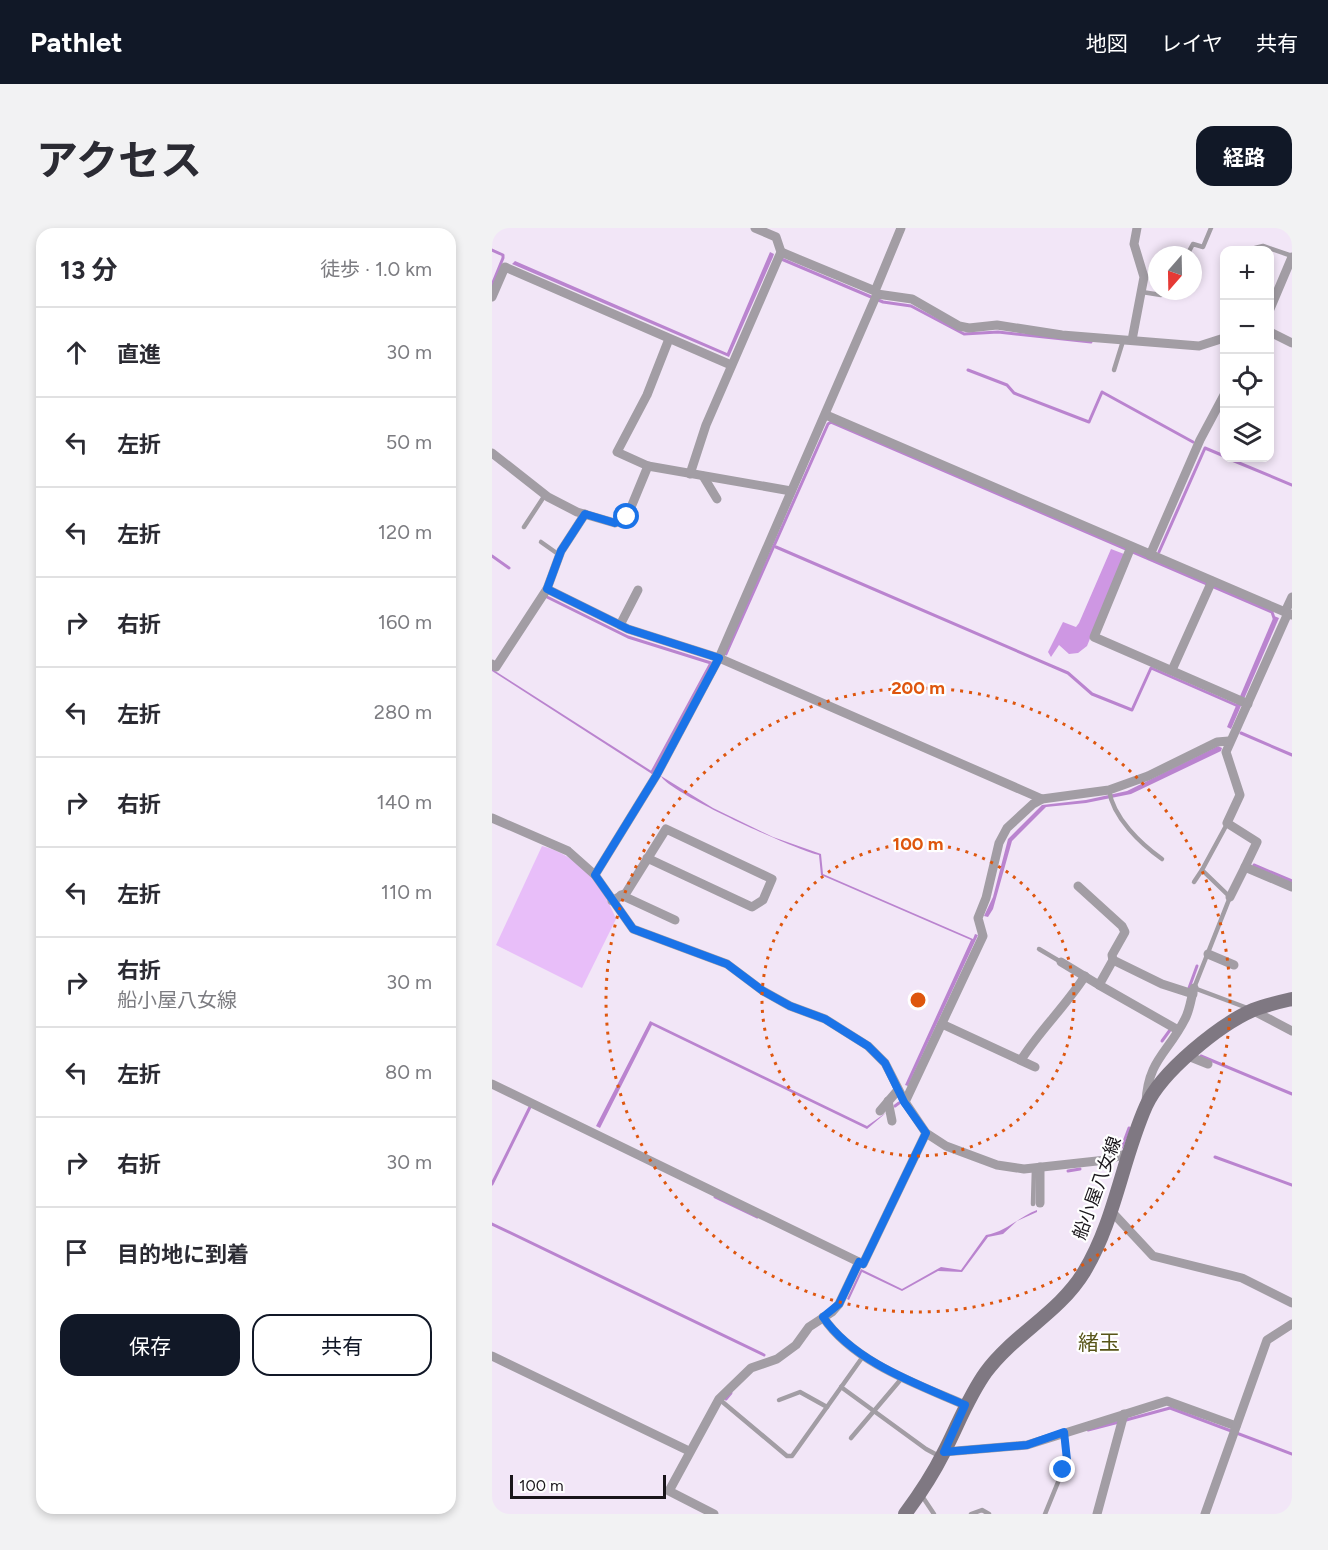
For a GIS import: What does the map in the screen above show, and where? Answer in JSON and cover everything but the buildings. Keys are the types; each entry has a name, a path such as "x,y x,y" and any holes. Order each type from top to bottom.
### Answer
{"main road":[{"name":"船小屋八女線","path":"906,1514 943,1454 965,1405 987,1371 1064,1300 1085,1271 1112,1212 1146,1105 1188,1056 1252,1010 1292,999"}],"street":[{"path":"690,474 706,425 781,252 776,237 755,228"},
{"path":"595,875 656,776 719,658 826,415 901,228"},
{"path":"1128,340 1144,277 1134,244 1137,228"},
{"path":"781,252 876,293 912,299 959,326 969,328 997,325 1198,346 1220,339"},
{"path":"1273,300 1292,256"},
{"path":"492,297 505,267 731,365"},
{"path":"1274,334 1292,342"},
{"path":"669,339 646,395 617,452 648,466 791,491"},
{"path":"1150,555 1200,440 1220,402"},
{"path":"826,415 1288,614"},
{"path":"492,453 545,495 585,514 615,523 627,517 648,466"},
{"path":"703,476 717,499"},
{"path":"492,664 496,667 547,589 559,556 585,514"},
{"path":"1131,547 1094,636 1248,704"},
{"path":"1172,670 1212,581"},
{"path":"547,589 620,625 719,658 1042,799 1109,790 1157,772 1217,742 1229,741"},
{"path":"620,625 638,590"},
{"path":"1230,897 1257,842 1227,823 1240,795 1226,752 1288,614 1292,597"},
{"path":"904,1102 983,936 978,918 986,898 999,843 1007,828 1042,799"},
{"path":"492,818 568,851 595,875 633,929 727,964 763,991 790,1006 825,1019 868,1046 885,1063 904,1102 926,1133 946,1146 997,1164 1037,1168 1106,1160 1129,1153"},
{"path":"612,901 621,895 666,829 772,879 763,900 752,907 647,858"},
{"path":"1245,867 1292,887"},
{"path":"1078,886 1122,926 1125,932 1099,985"},
{"path":"621,895 675,920"},
{"path":"1208,954 1234,965"},
{"path":"1113,960 1162,984 1194,991 1186,1018 1157,1058 1147,1084 1146,1105"},
{"path":"1061,962 1178,1030"},
{"path":"1021,1060 1038,1034 1051,1023 1085,976"},
{"path":"1252,1010 1292,1031"},
{"path":"942,1024 1035,1066"},
{"path":"1188,1056 1208,1064"},
{"path":"492,1083 863,1264 926,1133"},
{"path":"880,1111 898,1090"},
{"path":"888,1101 892,1121"},
{"path":"1037,1168 1037,1204"},
{"path":"1112,1212 1153,1256 1242,1278 1292,1303"},
{"path":"714,1514 669,1491 689,1451 719,1399 751,1368 777,1359 796,1345 809,1327 839,1304 859,1262"},
{"path":"823,1317 832,1330 864,1354 903,1377 965,1405"},
{"path":"1205,1514 1267,1340 1292,1324"},
{"path":"492,1356 689,1451"},
{"path":"943,1454 1027,1445 1167,1401 1236,1426"},
{"path":"1097,1514 1124,1414"}],"lane":[{"path":"1202,247 1211,228"},
{"path":"1274,250 1292,256"},
{"path":"1141,292 1148,293"},
{"path":"1114,370 1128,340"},
{"path":"524,526 545,495"},
{"path":"542,542 559,556"},
{"path":"1109,790 1111,801 1123,823 1144,842 1147,848 1162,859"},
{"path":"1194,882 1227,823"},
{"path":"1202,870 1230,897 1194,991 1252,1010"},
{"path":"1039,950 1061,962"},
{"path":"719,1399 787,1456 792,1456 864,1354"},
{"path":"851,1438 903,1377"},
{"path":"841,1387 926,1449 943,1454"},
{"path":"779,1400 800,1392 827,1407"},
{"path":"1045,1514 1067,1460 1064,1432"},
{"path":"920,1493 934,1514"},
{"path":"971,1514 982,1510 989,1514"}],"shaded area":[{"path":"770,252 774,254 773,257 729,357 512,264 515,261 727,353"},
{"path":"1111,549 1124,554 1087,646 1078,653 1069,654 1059,645 1051,657 1048,652 1063,622 1076,627 1079,623"},
{"path":"1274,616 1279,618 1231,729 1227,727"},
{"path":"492,669 653,772 652,774 492,671"},
{"path":"1218,746 1222,748 1221,751 1131,794 1086,803 1046,807 1012,841 993,909 988,917 984,916 993,897 1008,839 1042,805 1086,800 1127,791"},
{"path":"661,776 713,808 773,837 821,854 823,874 973,939 975,934 978,935 908,1086 905,1085 971,940 821,875 819,855 760,832 708,807 669,784"},
{"path":"542,846 555,850 578,864 604,895 616,919 582,988 496,945"},
{"path":"650,1021 867,1126 887,1112 867,1129 652,1025 600,1128 596,1126"},
{"path":"1017,1221 1003,1234 988,1237 962,1272 938,1271 902,1291 862,1272 849,1300 847,1299 861,1269 902,1289 941,1267 961,1270 986,1235 1000,1231"}],"waterway":[{"path":"492,250 503,255 492,285"},
{"path":"779,258 883,302 911,306 964,334 998,332 1091,342"},
{"path":"968,370 1007,385 1014,393 1089,422 1102,392 1193,442"},
{"path":"726,654 828,424 831,422 1272,612 1275,621"},
{"path":"1159,552 1205,448 1220,454"},
{"path":"1237,462 1292,485"},
{"path":"776,547 1068,673 1092,694 1132,710 1151,668 1238,706"},
{"path":"492,556 509,568"},
{"path":"547,597 628,637 711,663 652,772"},
{"path":"1241,733 1292,755"},
{"path":"1254,865 1292,881"},
{"path":"1189,988 1197,966"},
{"path":"1162,1041 1170,1030"},
{"path":"1201,1056 1292,1094"},
{"path":"895,1106 899,1103"},
{"path":"492,1184 530,1107"},
{"path":"1122,1147 1129,1128"},
{"path":"1215,1157 1292,1185"},
{"path":"1068,1171 1080,1169"},
{"path":"715,1197 757,1217"},
{"path":"492,1224 764,1355"},
{"path":"726,1399 731,1393"},
{"path":"1126,1420 1170,1408 1292,1454"},
{"path":"1088,1430 1119,1422"}],"district":[{"name":"緒玉","path":"1099,1343"}],"route":[{"path":"627,517 615,523 585,514 561,551 547,589 628,629 719,658 656,776 595,875 633,929 727,964 763,991 790,1006 825,1019 868,1046 885,1063 904,1102 926,1133 863,1264 859,1262 839,1304 823,1317 832,1330 864,1354 905,1379 965,1405 944,1452 994,1450 1027,1445 1053,1438 1064,1432 1067,1460 1063,1470"}]}
